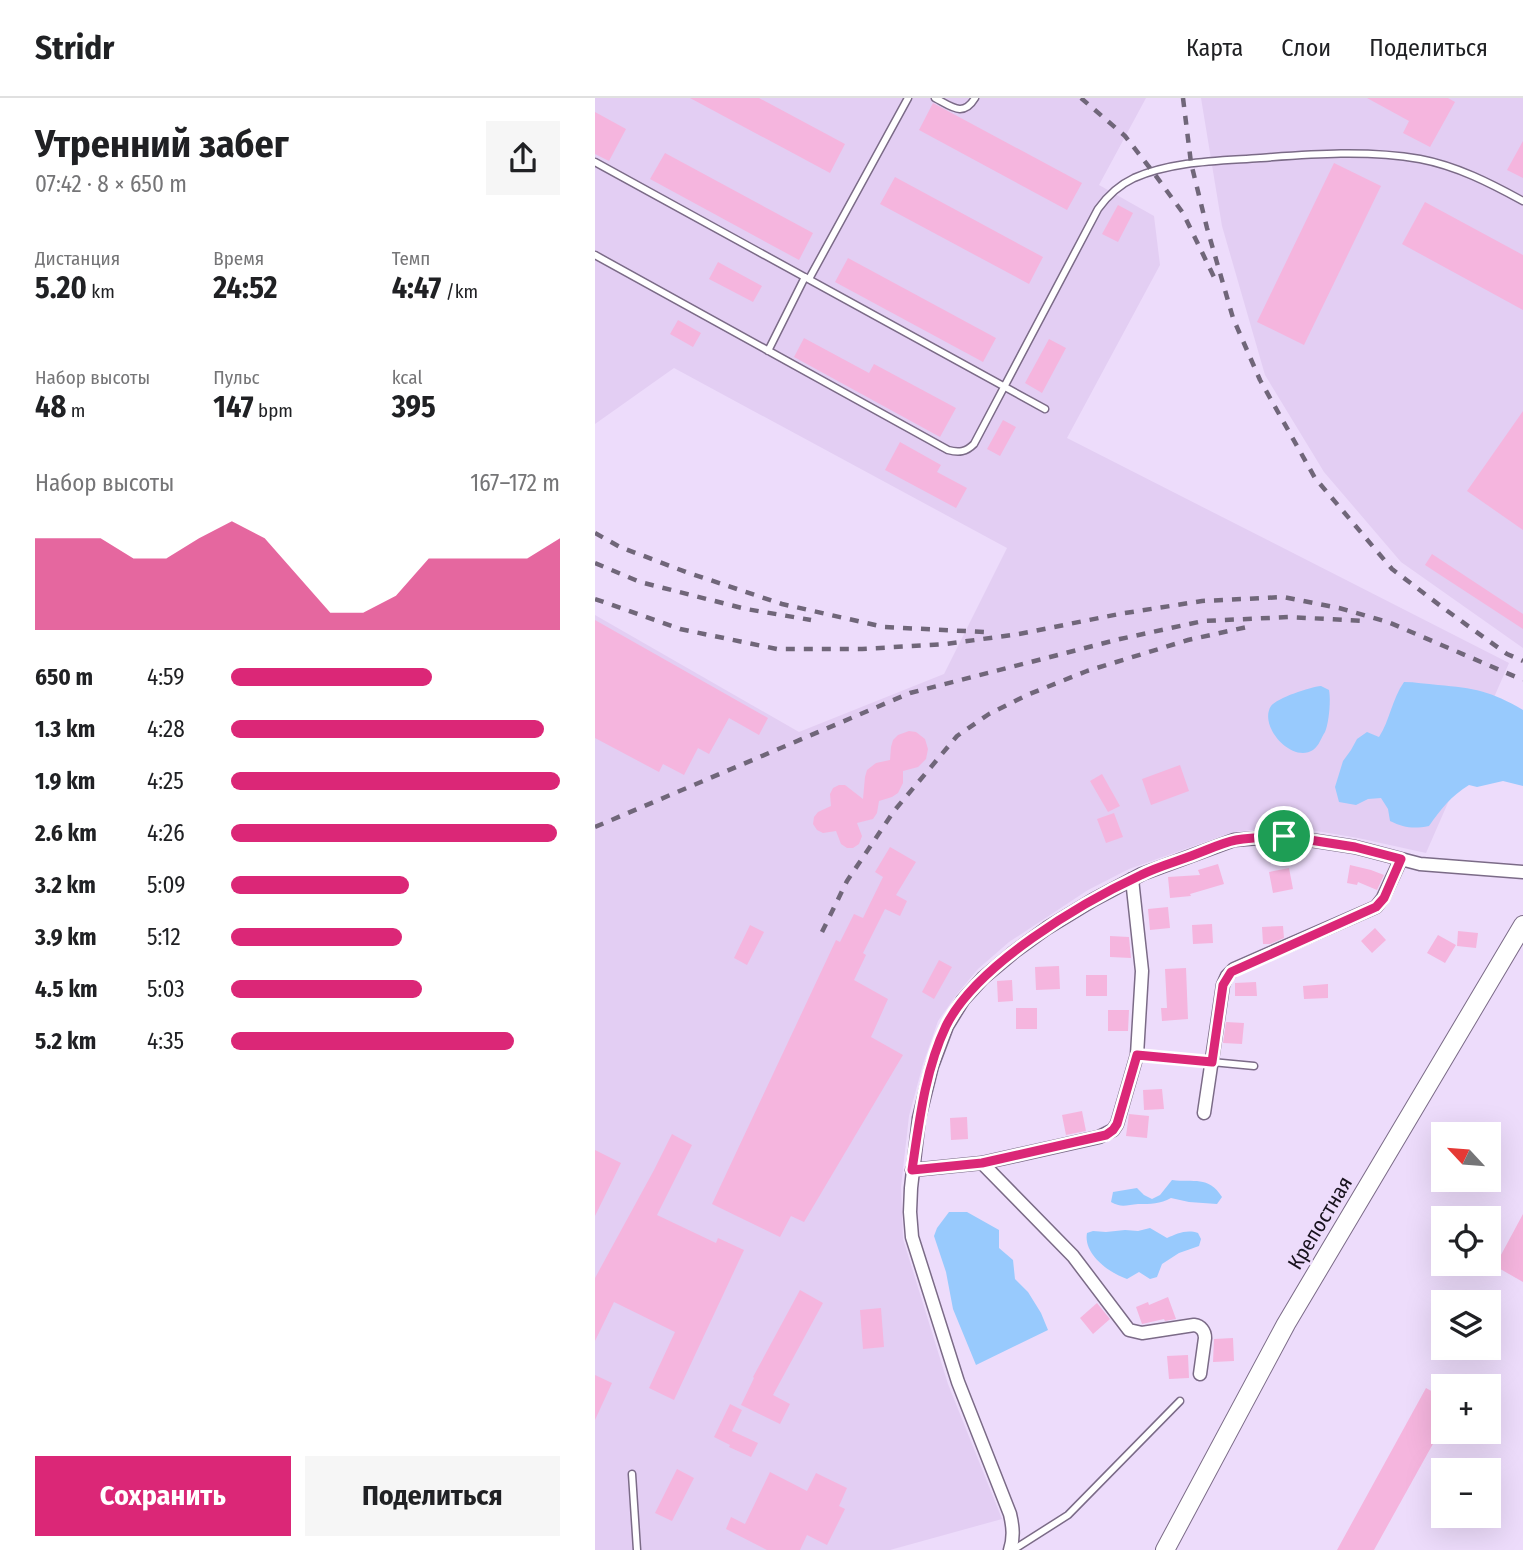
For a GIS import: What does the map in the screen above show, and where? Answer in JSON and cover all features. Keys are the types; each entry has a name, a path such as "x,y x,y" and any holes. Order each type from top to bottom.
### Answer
{"street":[{"path":"1011,1550 1013,1527 1010,1514 958,1382 912,1237 912,1170 919,1118 932,1066 947,1026 963,1000 983,978 1014,952 1093,900 1142,874 1234,840 1284,836 1355,847 1420,864 1523,872"},
{"path":"1204,1113 1223,985 1231,972 1376,907 1384,898 1401,859"},
{"path":"912,1170 982,1163 1099,1137 1113,1130 1119,1119 1137,1055 1142,971 1132,879"},
{"name":"Крепостная","path":"1165,1550 1286,1324 1523,925"},
{"path":"982,1163 1073,1256 1129,1330 1142,1333 1193,1325 1203,1329 1205,1338 1200,1374"}],"lane":[{"path":"768,351 908,98"},
{"path":"935,98 960,110 966,109 975,98"},
{"path":"595,255 948,450 964,452 974,444 1098,209 1117,188 1140,176 1191,163 1344,152 1419,159 1455,168 1523,201"},
{"path":"595,162 1045,409"},
{"path":"1137,1055 1254,1066"},
{"path":"1011,1550 1068,1515 1180,1401"},
{"path":"632,1474 637,1550"}],"shaded area":[{"path":"595,98 1146,98 1099,185 1154,216 1160,265 1067,438 1509,663 1426,853 1287,826 1233,832 1129,869 1088,890 1009,942 978,969 938,1021 909,1116 901,1187 903,1239 948,1384 1002,1519 890,1550 595,1550 595,615 799,732 944,674 1007,548 674,368 595,424"},
{"path":"1201,98 1523,98 1523,648 1401,562 1324,472 1265,375 1222,226"}],"water":[{"path":"1404,682 1482,692 1501,698 1523,710 1523,786 1503,781 1477,787 1469,785 1447,803 1429,826 1419,827 1390,821 1388,809 1381,798 1368,799 1356,805 1339,802 1335,787 1343,761 1357,739 1367,732 1379,737"},
{"path":"1321,686 1329,690 1330,694 1325,732 1313,750 1305,753 1287,748 1279,741 1269,723 1271,706 1294,693"},
{"path":"1172,1180 1206,1183 1222,1197 1217,1204 1171,1198 1155,1203 1124,1206 1111,1202 1113,1192 1137,1188 1152,1199 1160,1195"},
{"path":"949,1212 967,1212 999,1230 999,1248 1013,1260 1015,1279 1028,1292 1048,1330 976,1365 953,1309 946,1272 934,1236"},
{"path":"1150,1228 1167,1238 1186,1232 1198,1233 1201,1239 1199,1246 1179,1253 1162,1264 1157,1277 1150,1279 1139,1272 1127,1279 1099,1262 1087,1241 1087,1233 1093,1231 1138,1231"}],"building":[{"path":"690,98 759,98 845,144 830,173"},
{"path":"1367,98 1448,98 1455,102 1430,147 1403,133 1409,121"},
{"path":"933,103 1082,183 1067,210 919,130"},
{"path":"595,112 626,129 609,161 595,154"},
{"path":"1523,141 1523,178 1507,170"},
{"path":"665,153 813,233 799,260 650,179"},
{"path":"1334,163 1381,186 1304,345 1257,322"},
{"path":"895,177 1043,257 1029,284 880,204"},
{"path":"1425,202 1523,255 1523,310 1402,244"},
{"path":"1118,205 1133,213 1118,242 1102,234"},
{"path":"848,258 996,338 983,362 835,282"},
{"path":"718,262 762,286 753,302 709,279"},
{"path":"678,320 701,333 693,347 670,334"},
{"path":"804,338 869,373 874,364 956,408 940,437 794,357"},
{"path":"1049,339 1066,348 1042,393 1025,383"},
{"path":"1523,411 1523,530 1467,491"},
{"path":"1003,420 1016,427 1000,456 987,449"},
{"path":"900,442 941,465 937,472 967,488 956,508 885,470"},
{"path":"1432,554 1523,614 1523,629 1425,565"},
{"path":"595,620 768,718 759,735 729,718 709,754 698,748 684,775 663,764 659,772 595,738"},
{"path":"909,731 916,732 925,739 928,749 926,759 918,767 903,771 903,783 898,793 879,801 873,819 857,823 862,836 859,844 847,848 841,844 836,831 823,833 817,830 813,824 814,817 831,806 830,794 833,788 845,785 863,799 867,770 876,763 890,760 893,740"},
{"path":"1180,765 1189,791 1151,805 1142,779"},
{"path":"1102,774 1120,806 1108,812 1090,781"},
{"path":"1114,813 1123,837 1106,843 1097,819"},
{"path":"890,847 916,862 896,895 907,901 900,916 885,909 863,953 866,955 854,980 888,999 871,1037 903,1055 804,1222 791,1216 780,1237 712,1204 836,940 840,942 854,914 863,918 883,877 875,872"},
{"path":"1218,864 1224,884 1190,894 1191,896 1170,898 1168,877 1200,875 1198,870"},
{"path":"1350,865 1384,875 1377,890 1358,882 1357,885 1347,883"},
{"path":"1289,868 1293,889 1273,893 1269,872"},
{"path":"1168,907 1170,928 1150,930 1148,909"},
{"path":"1212,924 1213,943 1193,944 1192,925"},
{"path":"750,925 764,932 747,965 734,958"},
{"path":"1283,926 1284,938 1263,944 1262,927"},
{"path":"1375,928 1386,940 1372,953 1361,941"},
{"path":"1458,931 1478,933 1476,948 1457,946"},
{"path":"1438,935 1456,945 1445,963 1427,953"},
{"path":"1110,936 1129,937 1131,958 1110,957"},
{"path":"939,960 952,967 934,999 922,992"},
{"path":"1059,966 1060,989 1036,990 1035,967"},
{"path":"1186,968 1188,1019 1162,1021 1161,1008 1167,1008 1165,969"},
{"path":"1086,975 1107,975 1107,996 1086,996"},
{"path":"1012,980 1013,1001 998,1002 997,981"},
{"path":"1256,982 1257,996 1235,996 1235,983"},
{"path":"1328,984 1328,998 1304,999 1303,986"},
{"path":"1016,1008 1037,1008 1037,1029 1016,1029"},
{"path":"1108,1010 1129,1010 1128,1031 1108,1031"},
{"path":"1226,1022 1244,1023 1242,1044 1223,1043"},
{"path":"1162,1089 1164,1109 1144,1110 1143,1090"},
{"path":"1082,1111 1086,1131 1066,1135 1062,1115"},
{"path":"1129,1114 1149,1116 1147,1138 1126,1136"},
{"path":"967,1117 968,1139 951,1140 950,1118"},
{"path":"672,1134 692,1145 657,1215 716,1243 718,1238 744,1250 674,1400 649,1388 675,1332 614,1302 595,1341 595,1278"},
{"path":"595,1150 621,1163 595,1216"},
{"path":"1523,1214 1523,1282 1501,1269 1501,1255"},
{"path":"800,1290 823,1303 773,1395 790,1404 780,1424 741,1405 753,1377"},
{"path":"1168,1297 1176,1319 1142,1324 1136,1307"},
{"path":"1097,1303 1110,1319 1093,1334 1080,1318"},
{"path":"881,1308 884,1347 863,1349 860,1310"},
{"path":"1233,1338 1234,1361 1213,1362 1214,1339"},
{"path":"1188,1355 1189,1378 1169,1379 1167,1356"},
{"path":"595,1375 612,1383 595,1420"},
{"path":"1426,1388 1431,1391 1433,1444 1374,1550 1337,1550"},
{"path":"730,1404 742,1410 732,1431 758,1443 751,1457 714,1437"},
{"path":"677,1469 694,1478 672,1521 655,1513"},
{"path":"770,1472 807,1491 816,1473 847,1488 839,1506 845,1509 827,1545 807,1535 800,1550 767,1550 726,1529 731,1517 745,1524"}],"railway":[{"path":"1081,98 1125,136 1153,172 1183,213 1214,277"},
{"path":"1183,98 1191,163 1233,318 1260,380 1315,478 1392,569 1507,654 1523,661"},
{"path":"595,533 620,547 782,604 884,627 984,632"},
{"path":"595,563 640,582 746,609 811,620"},
{"path":"595,599 680,629 777,649 862,649 946,644 1019,634 1202,601 1283,597 1339,608 1388,622 1523,680"},
{"path":"595,827 910,693 1120,639 1203,621 1289,617 1364,621"},
{"path":"822,932 847,881 894,811 957,736 989,714 1027,695 1087,671 1188,640 1247,627"}],"route":[{"path":"1284,836 1355,847 1401,859 1384,898 1376,907 1234,969 1227,976 1223,985 1212,1062 1137,1055 1117,1124 1106,1135 982,1163 912,1170 919,1118 932,1066 947,1026 963,1000 983,978 1047,928 1142,874 1234,840 1284,836"}]}
